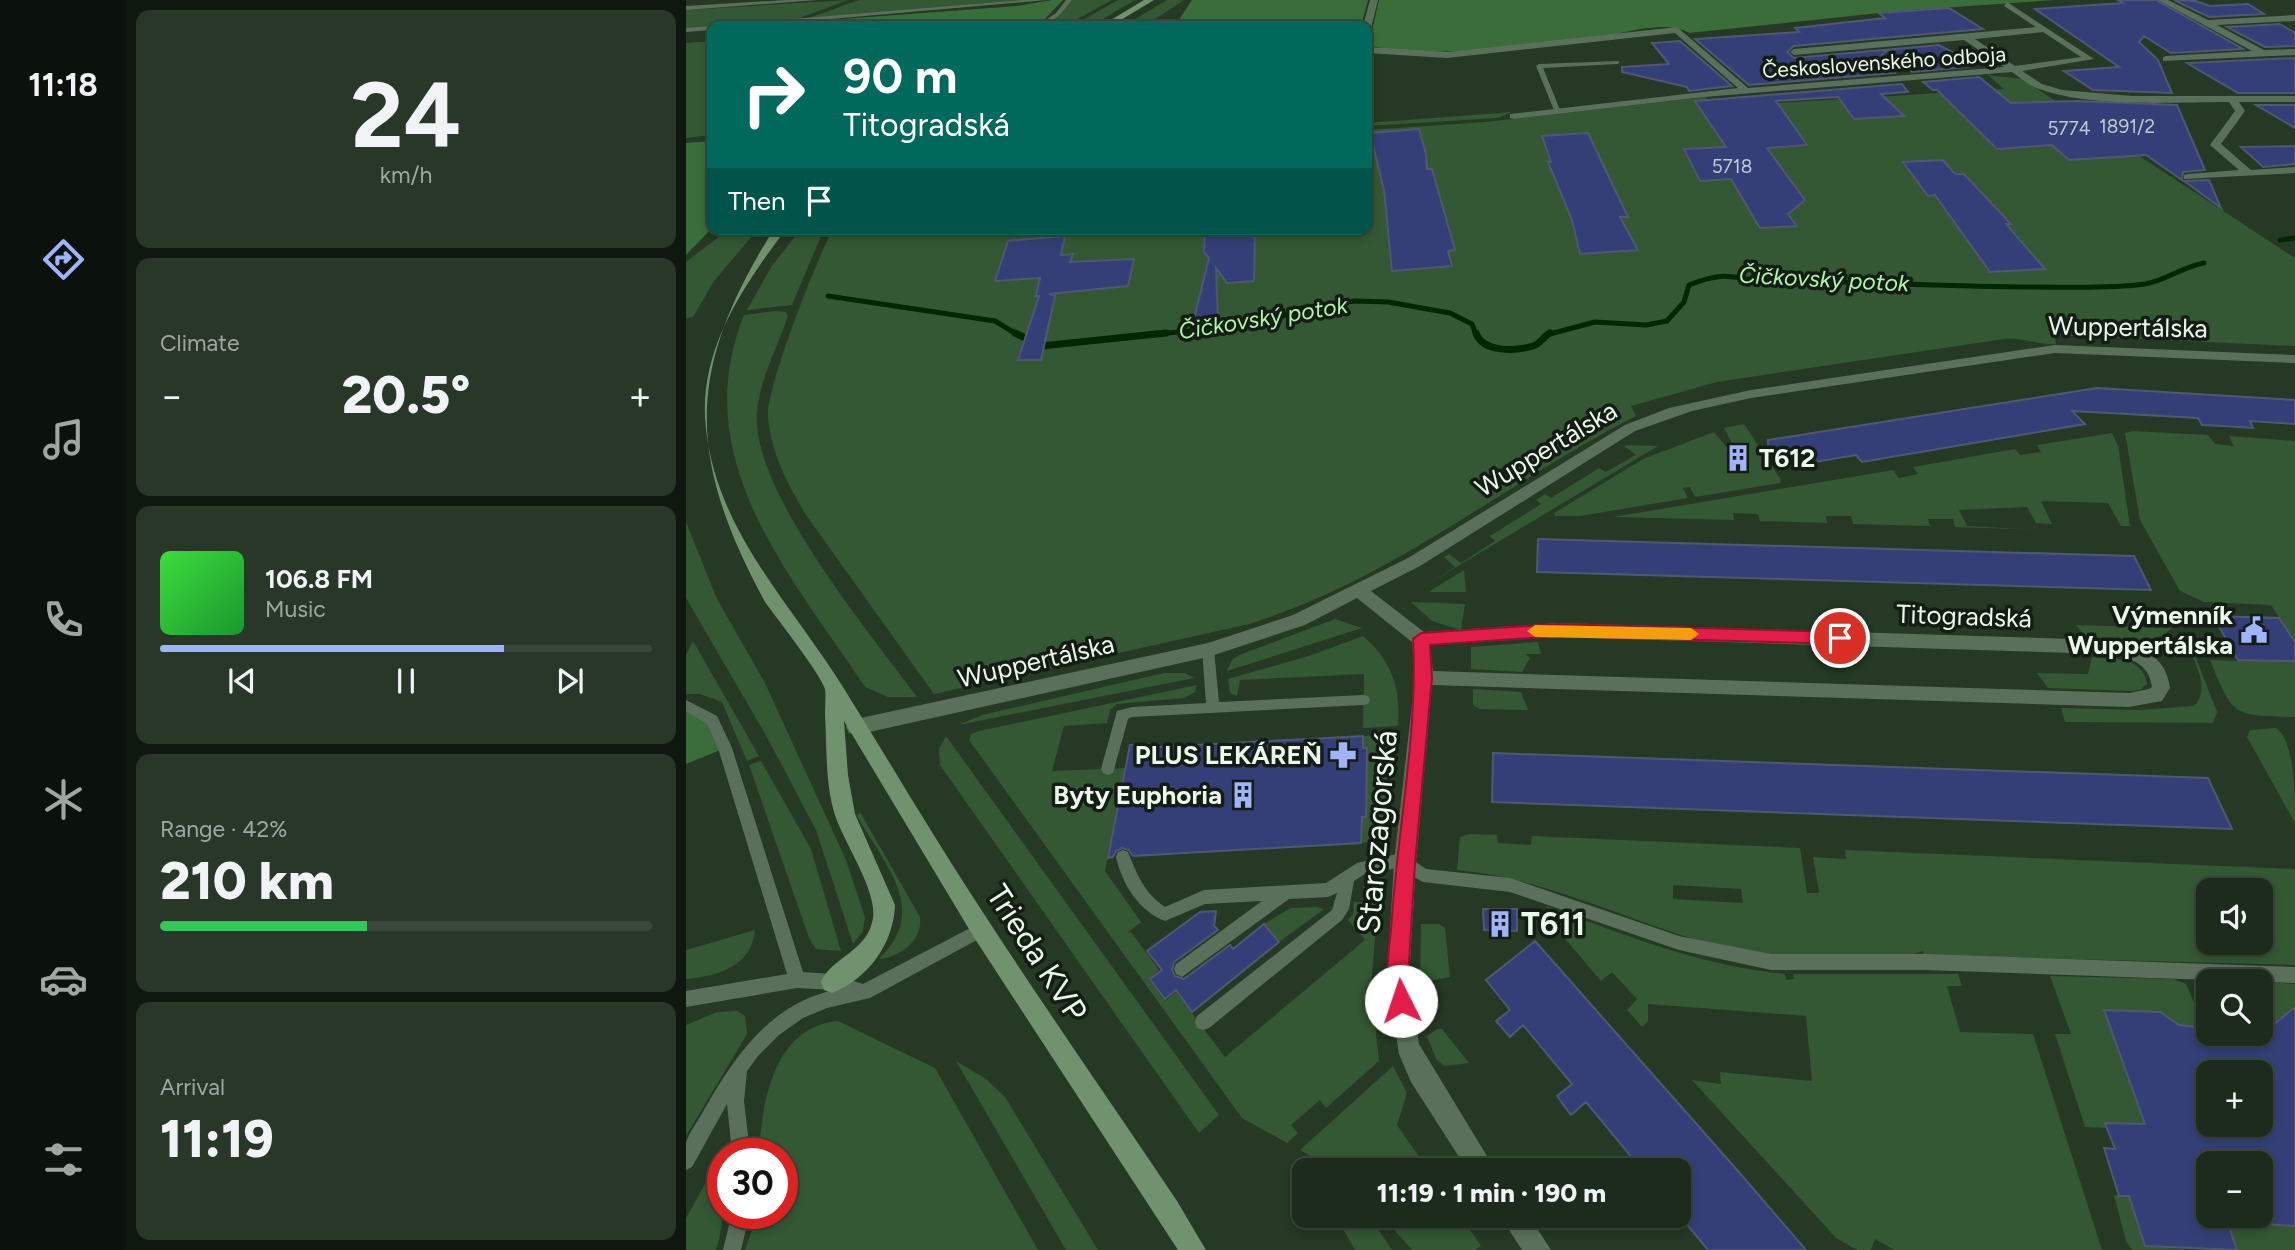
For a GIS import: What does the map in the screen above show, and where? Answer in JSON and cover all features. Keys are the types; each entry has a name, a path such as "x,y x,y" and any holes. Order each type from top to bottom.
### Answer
{"street":[{"path":"1114,21 1150,0"},
{"path":"1369,21 1374,0"},
{"path":"2162,0 2262,53"},
{"path":"1966,37 2013,69 2089,59 2007,5"},
{"path":"2207,23 2295,18"},
{"path":"1794,52 2044,29"},
{"path":"1447,55 1587,41 1650,31 1681,31 1745,90"},
{"path":"1372,50 1508,59"},
{"path":"2166,59 2295,52"},
{"name":"Československého odboja","path":"1514,116 1745,90 2013,69 2049,90 2086,97 2295,99"},
{"path":"2232,99 2240,111 2215,145 2249,173"},
{"path":"2188,177 2295,170"},
{"name":"Trieda KVP","path":"775,235 741,279 714,330 699,387 698,425 702,460 713,496 729,532 833,687 981,930 1194,1250"},
{"name":"Wuppertálska","path":"856,727 1208,650 1287,624 1360,592 1630,428 1659,415 1701,404 1775,390 2055,349 2295,359"},
{"path":"1360,592 1421,639"},
{"name":"Titogradská","path":"1421,639 1558,630 2108,647 2135,652 2147,659 2157,669 2161,688 2155,696 2129,700 1424,678"},
{"name":"Starozagorská","path":"1421,639 1424,678 1405,863 1398,979 1406,1046 1420,1073 1475,1158"},
{"path":"832,982 865,957 874,946 884,916 884,905 845,814 838,775 833,687"},
{"path":"1522,1228 1538,1250"}],"lane":[{"path":"686,8 815,0"},
{"path":"792,21 1044,0"},
{"path":"1048,21 1058,14 1069,0"},
{"path":"686,30 707,28"},
{"path":"1557,110 1539,66 1617,62"},
{"path":"1208,650 1213,708"},
{"path":"1108,769 1122,715 1132,712 1363,700"},
{"path":"686,705 712,720 725,748 797,980"},
{"path":"1123,857 1125,869 1159,913 1172,913 1204,897 1328,890 1362,868 1397,861 1423,875 1510,885 1679,943 1771,962 1927,962 2295,975"},
{"path":"1203,1023 1337,915 1341,909 1347,879"},
{"path":"1182,969 1285,893"},
{"path":"686,1161 742,1064 758,1041 783,1018 822,999 864,992 981,930"},
{"path":"686,999 797,980 832,982 864,992"},
{"path":"739,1138 735,1101 742,1064"},
{"path":"732,1250 737,1229"}],"green space":[{"path":"848,0 797,19 707,21 707,27 686,29 686,10"},
{"path":"859,0 1037,0 806,19"},
{"path":"1063,0 1040,21 816,21"},
{"path":"1072,0 1112,0 1074,21 1053,21"},
{"path":"1118,0 1135,0 1099,21 1081,21"},
{"path":"1167,0 1184,0 1152,21 1132,21"},
{"path":"1192,0 1368,0 1362,21 1178,21"},
{"path":"1379,0 2055,0 1898,11 1689,33 1667,27 1640,29 1569,42 1475,50 1386,49 1372,45 1372,31"},
{"path":"707,41 707,136 686,138 686,43"},
{"path":"1988,75 2022,79 2295,258 2295,346 2054,335 2056,344 2004,339 1717,382 1631,406 1636,416 1400,556 1302,605 1249,624 934,694 806,515 787,480 772,442 768,416 775,378 805,294 830,235 1372,235 1372,130 1486,122 1706,97 1714,107 2004,89"},
{"path":"1512,112 1498,118 1372,126 1372,123"},
{"path":"707,141 707,233 686,255 686,143"},
{"path":"721,235 753,235 714,281 693,317 686,318 686,262"},
{"path":"796,235 821,235 792,305 747,310 771,267"},
{"path":"786,312 788,316 765,376 757,413 760,445 773,481 793,521 818,561 917,697 888,697 865,687 778,558 755,513 737,466 728,418 729,368 744,315"},
{"path":"1744,424 1781,480 1780,483 1695,497 1690,487 1683,488 1688,498 1580,516 1555,516 1554,513 1643,459 1714,432 1729,450 1726,454 1734,466 1749,463 1741,451 1735,449 1724,428"},
{"path":"2133,431 2208,435 2215,444 2234,446 2229,436 2295,441 2295,717 2259,715 2238,710 2225,693 2210,660 2239,661 2213,616 2279,617 2271,605 2204,602 2180,591 2140,520 2125,433"},
{"path":"2112,433 2118,446 2130,526 2121,526 2108,503 2041,501 2052,524 2036,523 2027,507 1959,510 1967,526 2039,530 1955,527 1953,519 1928,519 1930,526 1853,524 1851,516 1826,516 1827,523 1760,521 1758,514 1733,513 1734,520 1613,517 1893,470 1899,478 1918,474 1913,467 2015,449 2020,455 2041,452 2037,445"},
{"path":"1624,446 1658,446 1423,587 1455,567 1444,557 1449,554 1461,563 1495,541 1490,536 1541,504 1536,500 1545,494 1551,498 1599,468 1606,472 1636,455"},
{"path":"686,522 717,599 765,683 846,860 865,917 863,931 853,944 816,830 768,739 686,598"},
{"path":"1464,570 1466,592 1430,592 1430,591"},
{"path":"1411,602 1465,604 1461,630 1432,621"},
{"path":"1335,619 1362,628 1227,671 1232,660 1239,655"},
{"path":"2076,625 2172,628 2155,638 2144,640 2088,641"},
{"path":"1363,636 1388,665 1398,699 1398,726 1363,728 1364,674 1240,680 1237,696 1230,693 1228,679 1309,656"},
{"path":"693,641 759,756 747,761 722,702 700,694 686,694 686,655"},
{"path":"1538,642 1541,654 1525,654 1530,658 1522,672 1471,669 1471,647"},
{"path":"2188,646 2192,648 2217,712 2213,723 2065,722 2061,708 2139,710 2194,706 2199,699 2201,684"},
{"path":"2092,657 2118,659 2134,664 2145,675 2147,684 2140,690 2130,691 2048,688 2037,673 2088,674"},
{"path":"1164,673 1185,673 1194,678 958,725 982,715"},
{"path":"1197,685 1195,692 1184,698 1117,704 1110,710 1107,723 1064,726 1052,771 1126,768 1105,871 1141,922 1127,933 1131,932 1159,970 1149,979 1165,1001 1176,992 1225,1057 1365,940 1348,920 1353,914 1354,902 1378,903 1371,986 1379,1061 1326,1108 1320,1100 1291,1125 1298,1133 1287,1143 1242,1118 969,740 971,734 979,731"},
{"path":"1473,689 1521,692 1528,710 1480,709 1473,705"},
{"path":"686,705 699,710 725,748 686,764"},
{"path":"2276,728 2287,744 2290,756 2295,823 2247,737 2250,730"},
{"path":"1398,734 1387,828 1378,841 1361,843 1362,817 1366,817 1367,748 1363,748 1363,736"},
{"path":"946,736 1219,1115 1199,1133 940,765 939,749"},
{"path":"761,761 811,849 841,951 816,949 809,938 749,765"},
{"path":"860,812 920,917 920,926 914,940 902,951 887,958 879,959 894,941 901,923 902,905 890,870 857,816"},
{"path":"1470,834 1497,835 1498,843 1531,845 1532,836 1800,848 1807,893 1819,893 1813,857 1846,859 1845,850 2295,869 2295,965 1924,955 1923,951 1910,955 1821,957 1755,954 1699,941 1528,883 1457,870 1460,837","holes":["1673,885 1741,889 1743,903 1673,899"]},
{"path":"1546,906 1693,957 1785,974 1786,980 1794,979 1793,974 1958,974 1962,986 1947,986 1960,1032 2033,1034 2102,1250 1894,1250 1875,1239 1871,1250 1857,1250 1836,1238 1692,1080 1721,1084 1720,1072 1812,1081 1806,1016 1648,1004 1648,1021 1642,1027 1627,1010 1637,999 1612,972 1601,981 1562,935"},
{"path":"1291,908 1324,909 1279,942 1264,924"},
{"path":"1421,924 1439,924 1445,928 1450,977 1420,983"},
{"path":"755,930 752,942 740,961 721,972 686,979 686,950"},
{"path":"2050,976 2174,979 2186,984 2196,1007 2196,1027 2179,1025 2160,1012 2104,1011 2136,1100 2178,1102 2187,1126 2105,1123 2107,1128 2085,1127 2055,1034 2071,1034"},
{"path":"2273,983 2295,984 2295,1017 2282,1017 2273,1025"},
{"path":"737,1011 745,1016 747,1034 686,1136 686,1025 717,1012"},
{"path":"838,1021 935,1068 1038,1250 745,1250 752,1229 798,1229 798,1138 760,1138 768,1090 776,1070 799,1037 816,1026"},
{"path":"1437,1029 1442,1029 1469,1063 1444,1066 1436,1059 1427,1036"},
{"path":"956,1061 986,1079 1005,1097 1098,1250 1066,1250"},
{"path":"1393,1066 1407,1093 1397,1125 1420,1158 1314,1158 1300,1150"},
{"path":"707,1181 707,1229 721,1229 716,1250 686,1250 686,1218"},
{"path":"2114,1195 2129,1196 2145,1246 2187,1250 2132,1250 2126,1241"},
{"path":"2295,1226 2295,1250 2237,1250 2229,1228"},
{"path":"1343,1228 1377,1228 1392,1250 1355,1250"},
{"path":"1393,1228 1469,1228 1481,1246 1475,1250 1412,1250"}],"building":[{"path":"2118,0 2156,0 2243,49 2171,53 2144,36 2139,42 2158,60 2172,93 2093,90 2064,71 2119,67 2035,9 2123,3"},
{"path":"2174,0 2196,1 2210,6 2248,4 2264,14 2209,17"},
{"path":"1949,8 1983,29 1794,46 1787,52 1794,58 1939,45 1971,62 1961,63 1967,67 1912,72 1888,50 1882,55 1895,73 1749,85 1695,39 1799,32 1795,28 1885,18 1879,13"},
{"path":"2280,24 2295,33 2295,46 2265,47 2227,27"},
{"path":"1680,41 1732,86 1689,91 1687,87 1622,72 1622,67 1669,64 1652,43"},
{"path":"2295,58 2295,93 2238,93 2187,63"},
{"path":"1979,77 2011,103 2077,101 2177,105 2205,170 2183,172 2182,180 2146,155 2069,160 2052,145 1997,149 1937,90 1923,82"},
{"path":"1902,84 1908,92 1881,94 1904,116 1854,119 1838,97 1776,101 1807,145 1767,148 1805,200 1788,214 1797,226 1760,228 1731,179 1700,181 1684,149 1726,147 1695,101"},
{"path":"2256,105 2295,105 2295,128"},
{"path":"1419,129 1427,169 1432,169 1455,250 1448,251 1452,266 1392,271 1384,190 1372,133"},
{"path":"1588,133 1628,217 1620,217 1638,250 1580,254 1572,220 1548,162 1551,162 1542,136"},
{"path":"2295,146 2295,164 2263,167 2241,147"},
{"path":"1943,160 1955,174 1964,174 2011,224 2006,224 2045,269 1990,272 1935,195 1928,196 1903,162"},
{"path":"2209,180 2221,208 2184,181"},
{"path":"1205,235 1255,235 1254,281 1227,283 1216,268 1218,323 1192,327 1209,258 1204,252"},
{"path":"1065,236 1061,255 1073,254 1070,262 1134,259 1128,286 1049,294 1055,296 1041,360 1018,360 1039,296 1036,296 1040,278 995,281 1008,241"},
{"path":"2097,388 2295,400 2295,424 2250,421 2253,428 2202,425 2198,418 2072,411 2085,424 1862,462 1856,455 1779,468 1768,451 1768,440"},
{"path":"1538,539 2134,556 2151,590 1537,572"},
{"name":"Výmenník Wuppertálska","path":"2213,616 2279,618 2295,642 2295,661 2238,660"},
{"name":"Byty Euphoria","path":"1363,736 1363,748 1367,748 1366,817 1362,817 1361,843 1133,856 1129,850 1122,848 1108,858 1130,745 1158,744 1157,747"},
{"path":"1493,753 2208,778 2232,829 1492,802"},
{"name":"T611","path":"1483,909 1517,909 1517,931 1484,930"},
{"path":"1216,911 1214,926 1218,930 1174,962 1172,970 1175,976 1184,979 1230,945 1233,949 1264,924 1279,942 1192,1012 1176,990 1165,999 1150,979 1162,970 1147,951 1200,912"},
{"path":"1535,941 1806,1250 1708,1250 1690,1228 1691,1158 1632,1158 1586,1102 1571,1115 1557,1096 1572,1084 1523,1025 1510,1037 1496,1021 1510,1010 1486,980"},
{"path":"2295,1007 2295,1226 2273,1225 2273,1151 2196,1151 2196,1228 2229,1228 2237,1250 2145,1246 2129,1196 2119,1196 2104,1148 2115,1149 2105,1123 2145,1124 2104,1010 2160,1012 2179,1025 2196,1027 2196,1046 2273,1046 2273,1025"}],"waterway":[{"name":"Čičkovský potok","path":"2280,240 2295,238"},
{"name":"Čičkovský potok","path":"1549,334 1595,322 1646,325 1667,321 1684,302 1689,285 1723,276 1771,281 2103,287 2145,284 2204,263"},
{"name":"Čičkovský potok","path":"828,296 995,321 1018,335"},
{"name":"Čičkovský potok","path":"1148,335 1240,326 1276,319 1302,308 1355,301 1388,302 1450,313 1472,324 1476,335"},
{"name":"Čičkovský potok","path":"1015,333 1041,346 1166,333"},
{"name":"Čičkovský potok","path":"1476,333 1485,344 1501,349 1533,346 1549,334"}],"slow traffic":[{"path":"1535,631 1691,634"}],"place":[{"name":"T612","path":"1738,458"},
{"name":"Výmenník Wuppertálska","path":"2254,630"},
{"name":"PLUS LEKÁREŇ","path":"1343,755"},
{"name":"Byty Euphoria","path":"1243,795"},
{"name":"T611","path":"1500,924"}],"route":[{"path":"1401,1001 1398,979 1405,863 1424,678 1421,639 1558,630 1840,638"}]}
